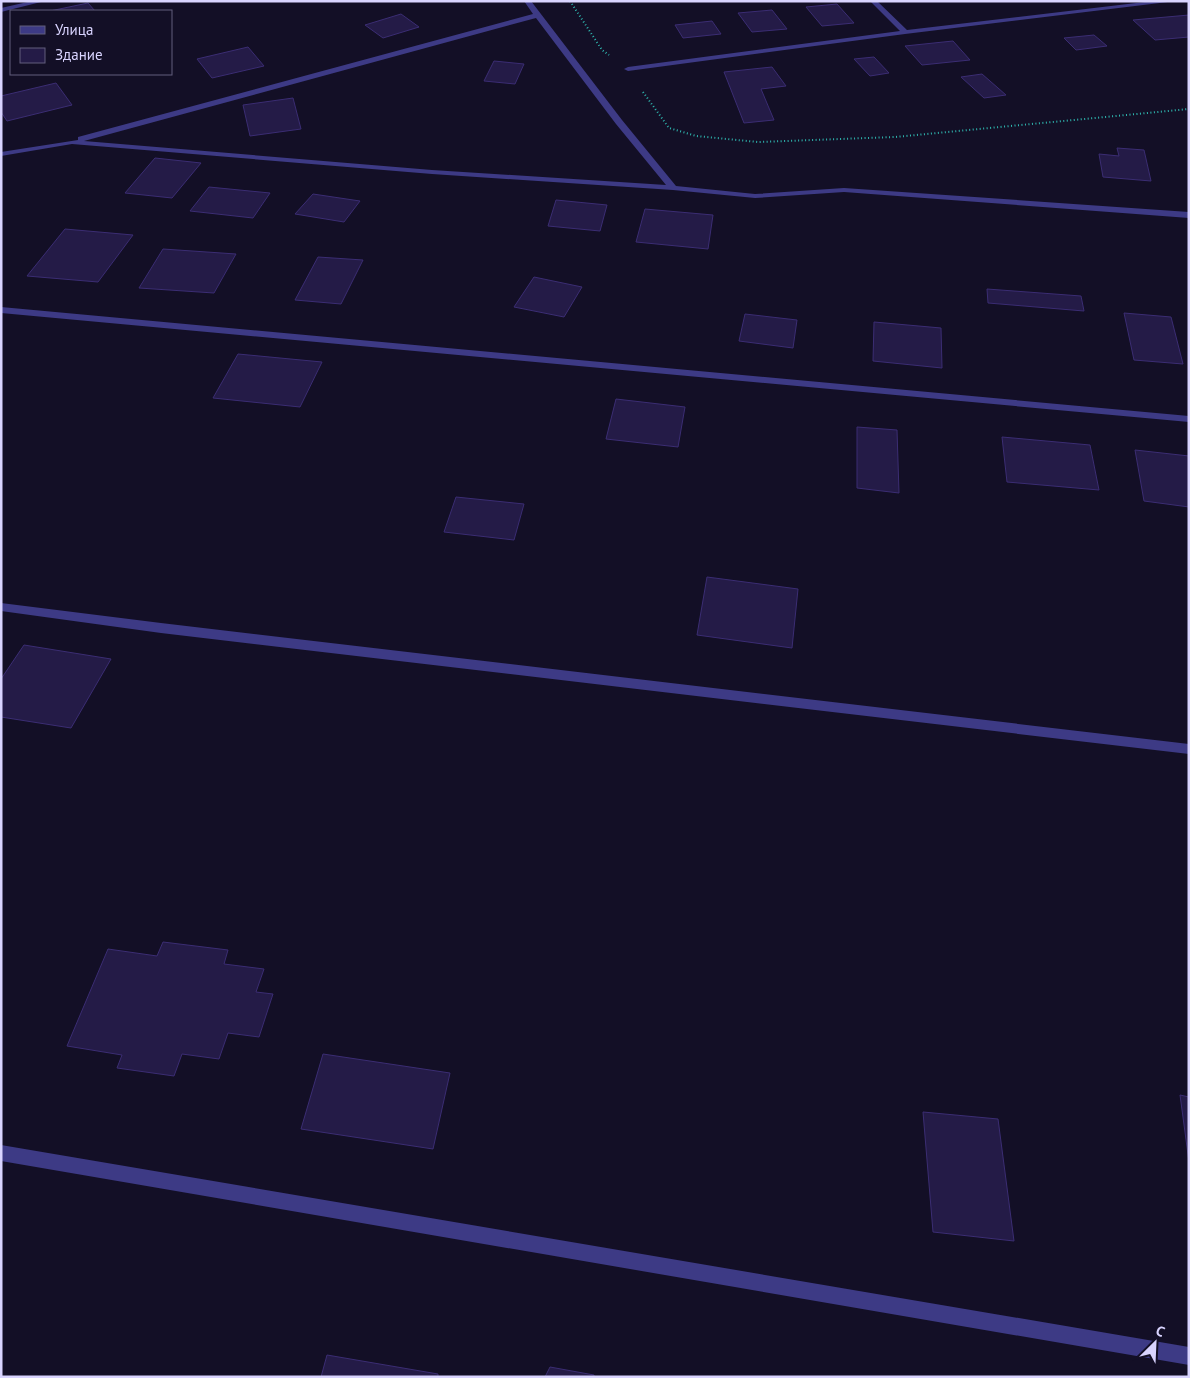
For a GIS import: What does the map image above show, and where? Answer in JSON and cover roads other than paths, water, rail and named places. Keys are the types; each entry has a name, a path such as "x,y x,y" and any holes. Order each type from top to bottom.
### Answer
{"street":[{"path":"1,10 42,1"},
{"path":"527,1 619,122 673,188"},
{"path":"873,1 905,32"},
{"path":"628,69 905,32 1173,1"},
{"path":"1,154 72,142 538,16"},
{"path":"72,142 432,172 673,188 755,196 844,190 1189,215"},
{"path":"1,310 1189,419"},
{"path":"1,607 180,630 1189,749"},
{"path":"1,1153 1189,1356"}]}
